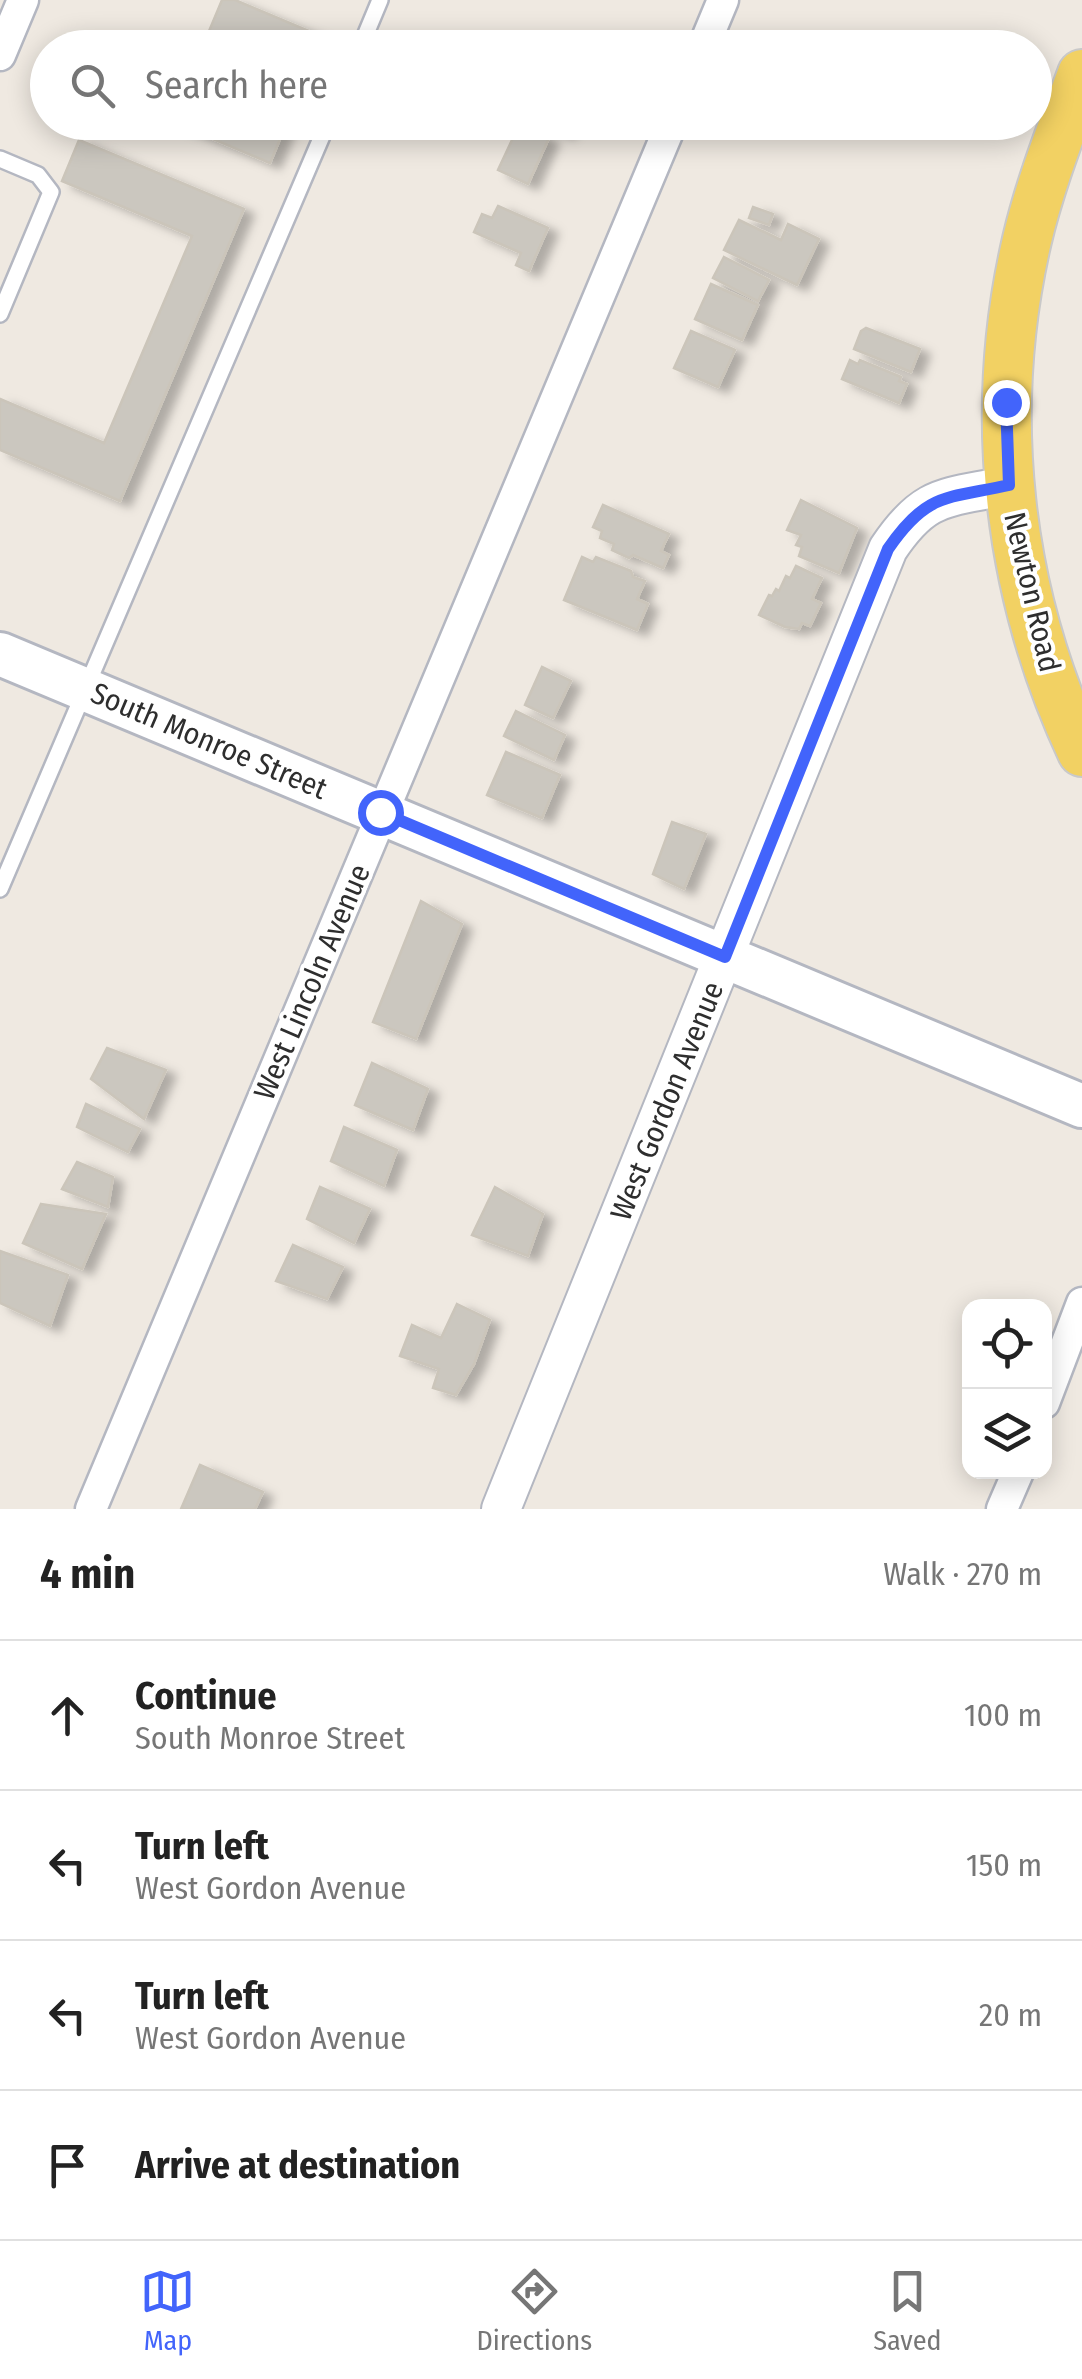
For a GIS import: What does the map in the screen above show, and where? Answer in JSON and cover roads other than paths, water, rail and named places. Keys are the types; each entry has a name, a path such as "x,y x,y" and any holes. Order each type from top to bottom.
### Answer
{"main road":[{"path":"1009,485 1006,402 1019,278 1040,192 1082,74"},
{"name":"Newton Road","path":"1009,485 1020,566 1039,644 1082,752"},
{"name":"South Monroe Street","path":"0,654 1082,1106"}],"street":[{"path":"0,55 23,0"},
{"path":"710,30 723,0"},
{"name":"West Lincoln Avenue","path":"91,1509 664,140"},
{"name":"West Gordon Avenue","path":"501,1509 888,549 908,519 928,503 1009,485"},
{"path":"1050,1389 1082,1303"},
{"path":"1002,1509 1015,1479"}],"lane":[{"path":"368,30 380,0"},
{"path":"0,889 320,140"},
{"path":"0,159 38,175 51,192 0,314"}]}
